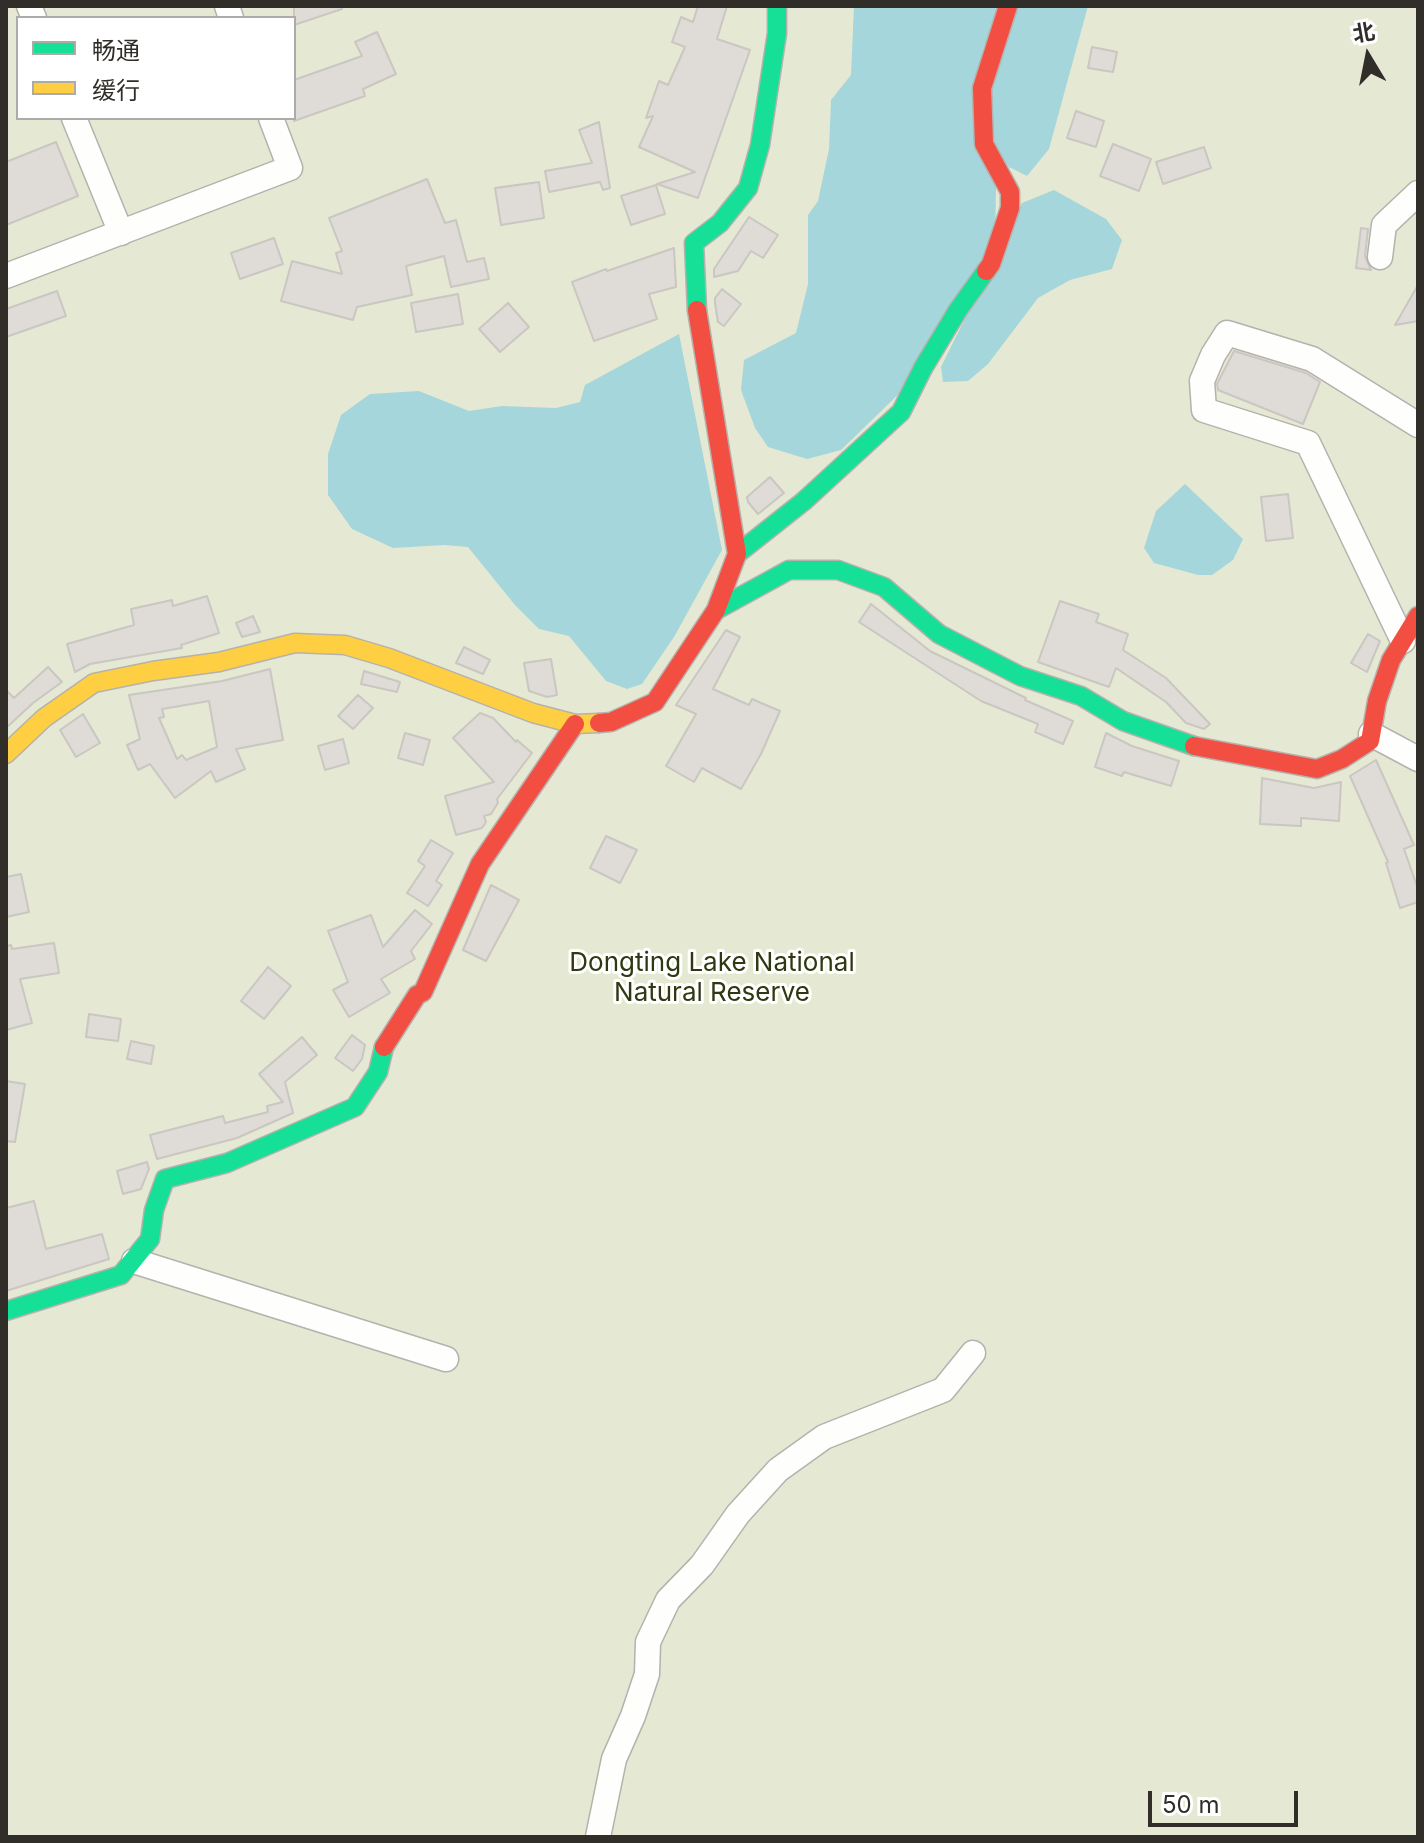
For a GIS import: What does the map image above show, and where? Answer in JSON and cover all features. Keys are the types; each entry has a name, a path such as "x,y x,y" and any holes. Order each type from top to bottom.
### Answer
{"street":[{"path":"6,754 44,718 94,683 219,662 295,643 345,645 389,658 533,713 575,724 611,722 655,702 716,610 737,554 696,305 694,243 720,223 748,188 760,145 777,33 777,6"},
{"path":"737,554 804,501 901,412 958,310 991,264 1010,208 1010,192 984,144 982,88 1008,6"},
{"path":"75,120 121,233"},
{"path":"6,276 290,168 272,120"},
{"path":"1380,257 1384,225 1418,193"},
{"path":"1403,641 1308,443 1204,410 1202,381 1227,333 1312,359 1336,371 1418,425"},
{"path":"716,610 789,570 838,570 884,587 939,634 1020,676 1081,696 1123,721 1200,748 1317,769 1342,759 1370,741 1377,701 1391,660 1418,616"},
{"path":"6,1311 121,1275 150,1239 154,1210 165,1179 227,1163 355,1107 378,1072 385,1045 417,995 423,992 480,864 575,724"},
{"path":"1371,734 1418,759"},
{"path":"134,1261 446,1359"},
{"path":"598,1837 614,1759 647,1674 648,1642 668,1600 702,1565 738,1514 778,1470 824,1437 943,1390 973,1353"}],"green space":[{"name":"Dongting Lake National Natural Reserve","path":"6,6 1418,6 1418,1837 6,1837"}],"water":[{"path":"854,6 1001,6 983,49 996,189 995,241 909,384 841,450 807,459 768,447 755,428 741,390 744,360 796,333 808,284 808,215 818,201 829,149 831,100 851,75"},
{"path":"1013,6 1088,6 1049,149 1027,176 1009,167 991,142 988,87"},
{"path":"1054,190 1106,219 1122,240 1112,269 1070,280 1038,298 988,364 968,381 943,382 941,367 1022,203"},
{"path":"679,334 722,550 674,637 642,684 627,689 606,681 569,636 539,629 515,605 468,547 393,548 352,529 328,495 328,454 341,415 370,394 419,391 469,411 502,406 556,408 580,402 585,385"},
{"path":"1185,484 1243,539 1233,560 1212,575 1198,575 1154,563 1144,548 1156,511"}],"building":[{"path":"294,6 341,6 342,9 296,24"},
{"path":"698,6 727,6 717,39 750,50 698,198 657,184 695,172 639,147 653,116 646,118 659,81 668,85 685,47 672,42 681,17 693,22"},
{"path":"377,32 396,74 363,89 365,96 294,121 296,79 362,56 355,42"},
{"path":"1092,47 1117,52 1113,72 1088,68"},
{"path":"1076,111 1104,121 1096,147 1067,138"},
{"path":"599,122 610,188 603,190 600,182 549,192 545,171 592,163 579,130"},
{"path":"56,142 78,196 6,225 6,162"},
{"path":"1113,144 1151,159 1139,191 1100,176"},
{"path":"1204,147 1211,168 1163,184 1156,162"},
{"path":"427,179 445,223 456,220 467,262 484,258 489,279 451,287 444,256 406,266 412,295 357,307 353,320 281,301 292,261 342,274 336,253 342,251 329,218"},
{"path":"539,182 544,218 501,225 495,188"},
{"path":"656,185 665,214 631,225 621,196"},
{"path":"749,217 778,235 763,258 751,251 738,271 714,277 714,269"},
{"path":"1361,228 1368,229 1365,256 1371,270 1356,268"},
{"path":"274,238 283,264 240,279 231,253"},
{"path":"674,248 676,287 649,294 657,319 594,341 572,282"},
{"path":"1418,285 1418,321 1395,325"},
{"path":"722,289 741,304 724,326 718,322 715,303"},
{"path":"57,291 66,316 6,337 6,309"},
{"path":"458,294 463,324 416,332 411,303"},
{"path":"508,303 529,327 500,352 479,329"},
{"path":"1234,351 1306,373 1320,382 1303,424 1218,390 1217,384"},
{"path":"770,477 784,493 758,514 747,497"},
{"path":"1288,494 1293,538 1266,541 1261,497"},
{"path":"207,596 219,633 181,645 182,648 90,664 75,672 67,644 134,625 131,609 172,600 173,606"},
{"path":"1060,601 1099,614 1096,622 1128,634 1123,650 1166,678 1210,724 1204,729 1186,723 1166,702 1116,668 1109,687 1038,662"},
{"path":"871,604 930,651 1073,721 1063,744 1035,732 1038,724 981,701 859,622"},
{"path":"253,616 260,632 242,637 236,623"},
{"path":"726,630 740,637 713,689 749,705 752,699 780,711 741,789 702,768 694,782 666,766 696,714 676,705"},
{"path":"1368,634 1380,641 1367,672 1351,663"},
{"path":"464,647 490,660 483,674 456,663"},
{"path":"551,659 557,695 547,697 529,691 524,663"},
{"path":"48,667 62,682 6,728 6,690 14,698"},
{"path":"270,669 283,740 236,749 245,769 216,782 211,771 175,798 150,764 138,770 127,745 140,739 129,695 222,681","holes":["209,701 217,747 186,760 182,755 177,759 159,718 164,717 162,709"]},
{"path":"364,671 400,682 397,692 361,684"},
{"path":"358,695 373,708 353,729 338,716"},
{"path":"480,713 493,718 516,742 532,753 497,799 498,803 491,814 484,816 486,822 482,828 456,835 445,796 494,782 453,738"},
{"path":"83,714 100,743 76,757 60,730"},
{"path":"405,733 430,740 423,765 398,758"},
{"path":"1106,733 1132,746 1179,761 1171,786 1095,767"},
{"path":"343,739 349,763 325,770 318,746"},
{"path":"1376,760 1414,845 1404,849 1418,889 1418,902 1400,908 1388,862 1350,776"},
{"path":"1262,778 1314,788 1341,782 1339,821 1301,818 1301,826 1260,824"},
{"path":"606,836 637,850 620,883 590,868"},
{"path":"431,840 453,853 436,881 442,885 428,906 407,893 425,866 418,861"},
{"path":"21,874 29,912 6,917 6,877"},
{"path":"491,885 519,900 486,961 463,950"},
{"path":"415,910 432,924 411,951 415,959 381,979 390,993 349,1017 333,990 348,982 328,931 371,915 383,947"},
{"path":"54,943 59,973 20,979 32,1023 6,1030 6,946 11,945 12,949"},
{"path":"268,967 291,986 264,1019 241,1001"},
{"path":"89,1014 121,1019 118,1041 86,1037"},
{"path":"352,1035 365,1045 362,1059 353,1071 335,1058"},
{"path":"302,1037 317,1055 285,1082 293,1113 237,1138 157,1159 150,1135 223,1116 225,1123 268,1112 267,1106 283,1102 259,1074"},
{"path":"131,1041 154,1046 151,1064 127,1059"},
{"path":"6,1081 25,1084 15,1142 6,1141"},
{"path":"147,1162 149,1169 141,1189 123,1194 117,1171"},
{"path":"34,1201 46,1249 102,1234 109,1259 6,1291 6,1208"}],"traffic: fast":[{"path":"697,310 694,243 720,223 748,188 760,145 777,33 777,6"},
{"path":"737,554 804,501 901,412 923,368 986,271"},
{"path":"716,610 789,570 838,570 884,587 939,634 1020,676 1081,696 1123,721 1194,746"},
{"path":"6,1311 121,1275 150,1239 154,1210 165,1179 227,1163 355,1107 378,1072 384,1047"}],"traffic: slow":[{"path":"6,754 44,718 94,683 219,662 295,643 345,645 389,658 533,713 575,724 599,723"}],"traffic: jam":[{"path":"986,271 1010,208 1010,192 984,144 982,88 1008,6"},
{"path":"599,723 611,722 655,702 716,610 737,554 697,310"},
{"path":"1194,746 1317,769 1342,759 1370,741 1377,701 1391,660 1418,616"},
{"path":"384,1047 417,995 423,992 480,864 575,724"}]}
